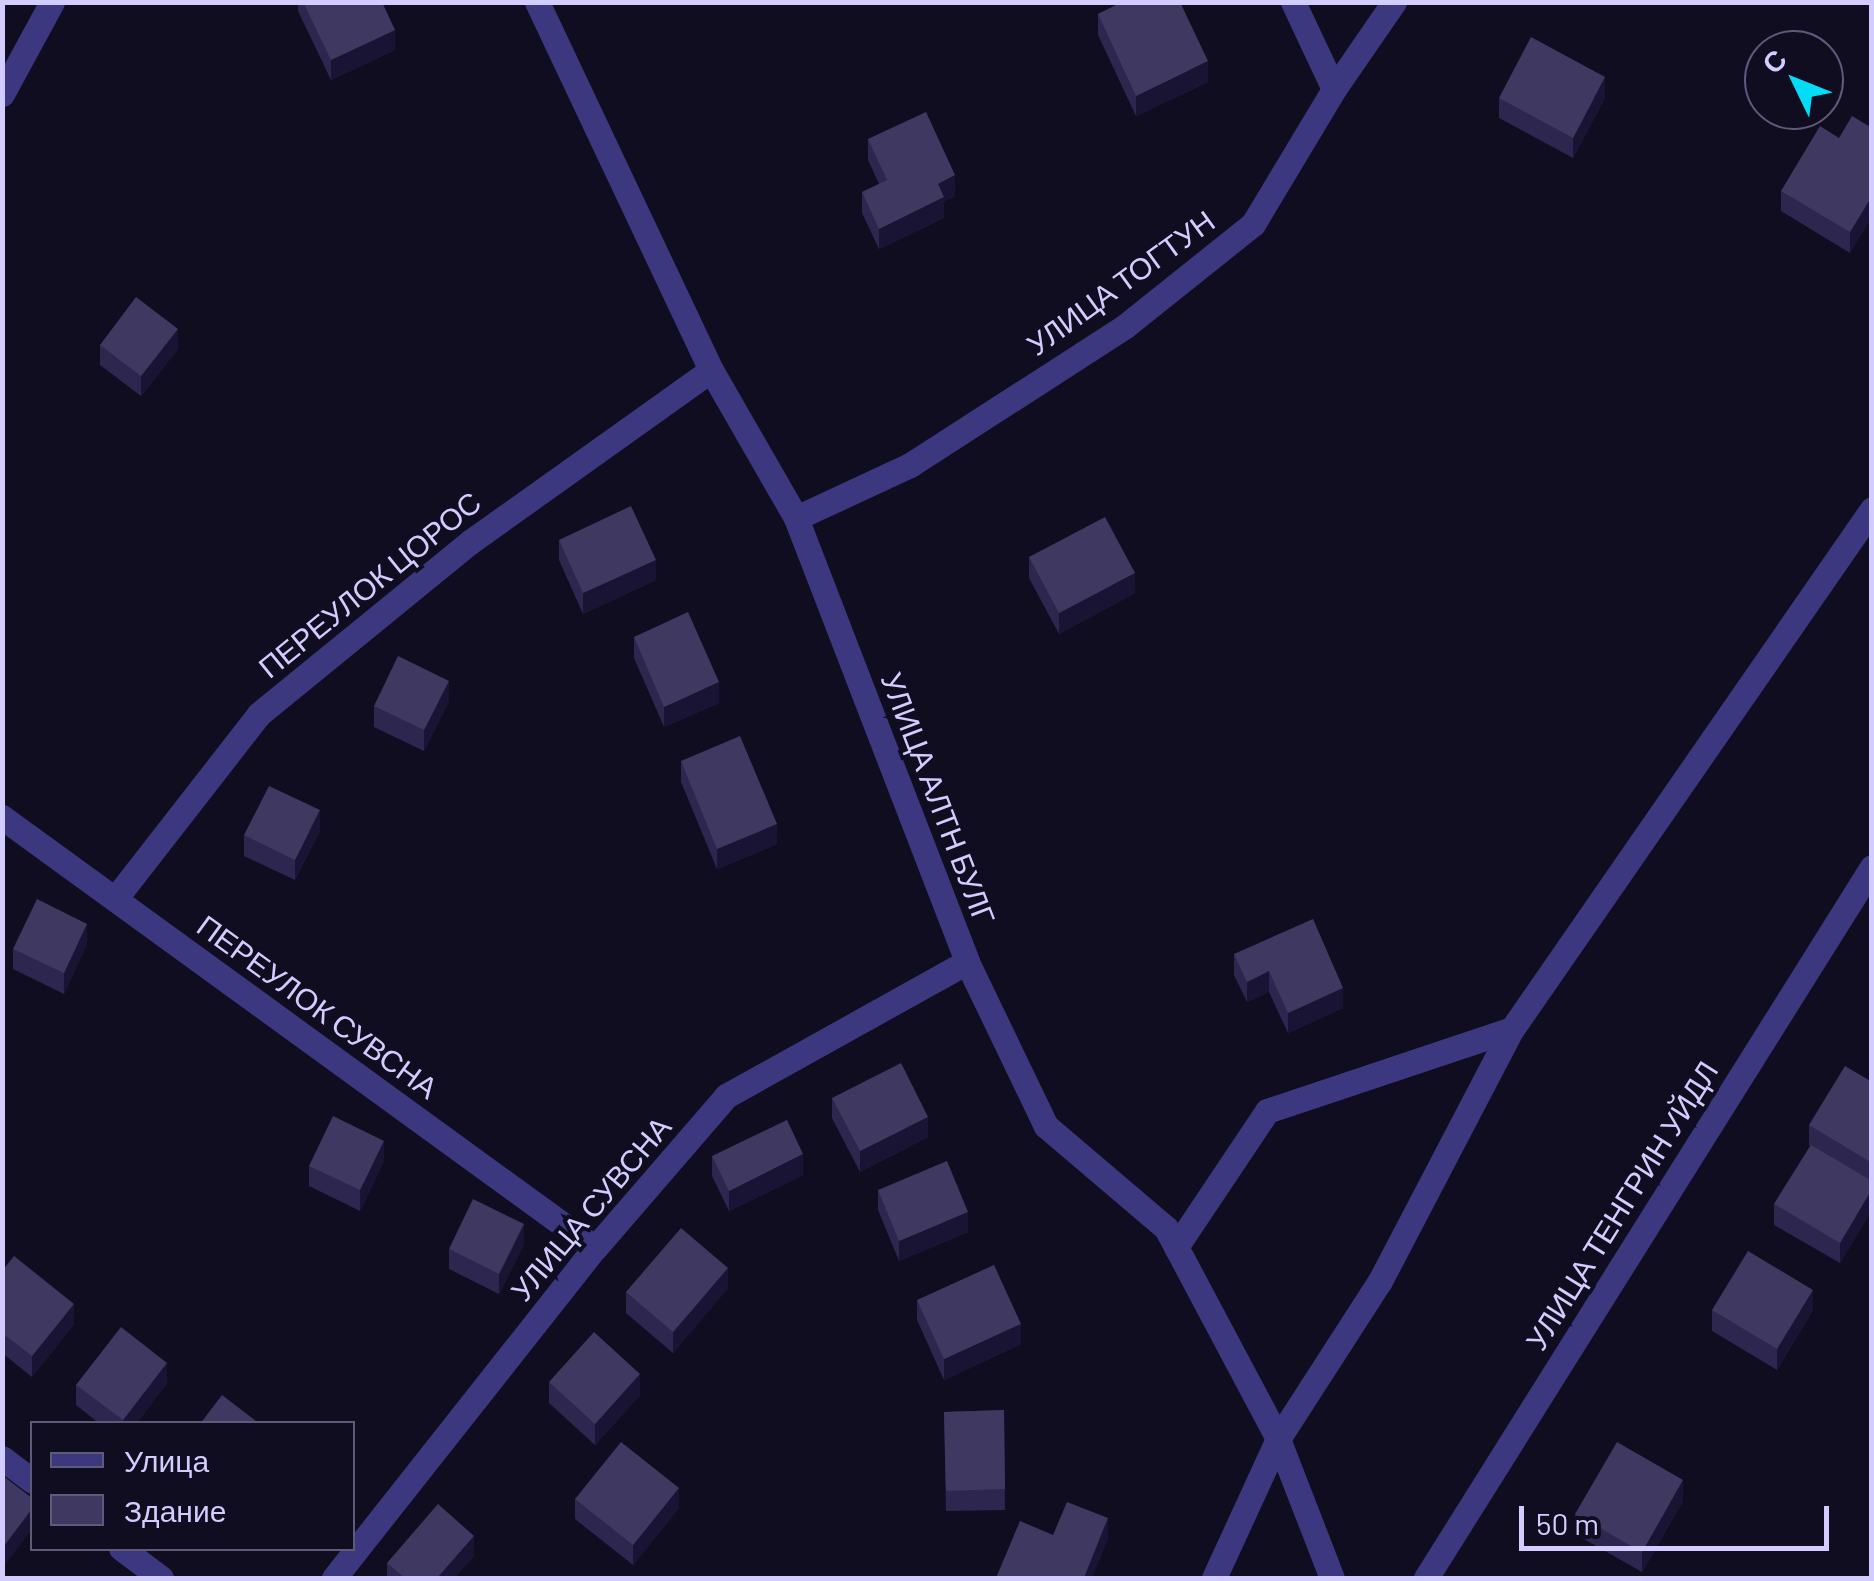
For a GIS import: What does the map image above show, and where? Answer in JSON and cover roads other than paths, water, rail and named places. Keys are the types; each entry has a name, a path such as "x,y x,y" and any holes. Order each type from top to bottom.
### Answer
{"street":[{"path":"2,94 52,2"},
{"name":"УЛИЦА АЛТН БУЛГ","path":"536,2 710,370 796,518 968,962 1046,1126 1166,1228 1278,1439 1332,1578"},
{"path":"1293,2 1334,89"},
{"name":"УЛИЦА ТОГТУН","path":"796,518 910,465 1124,327 1254,224 1334,89 1394,2"},
{"name":"ПЕРЕУЛОК ЦОРОС","path":"115,899 258,714 470,542 710,370"},
{"path":"1214,1578 1278,1439 1380,1281 1512,1029 1872,509"},
{"name":"ПЕРЕУЛОК СУВСНА","path":"2,816 596,1248"},
{"name":"УЛИЦА ТЕНГРИН УЙДЛ","path":"1426,1578 1872,867"},
{"name":"УЛИЦА СУВСНА","path":"334,1578 596,1248 726,1096 968,962"},
{"path":"1176,1247 1267,1111 1512,1029"},
{"path":"2,1458 30,1479"},
{"path":"125,1551 161,1578"}]}
